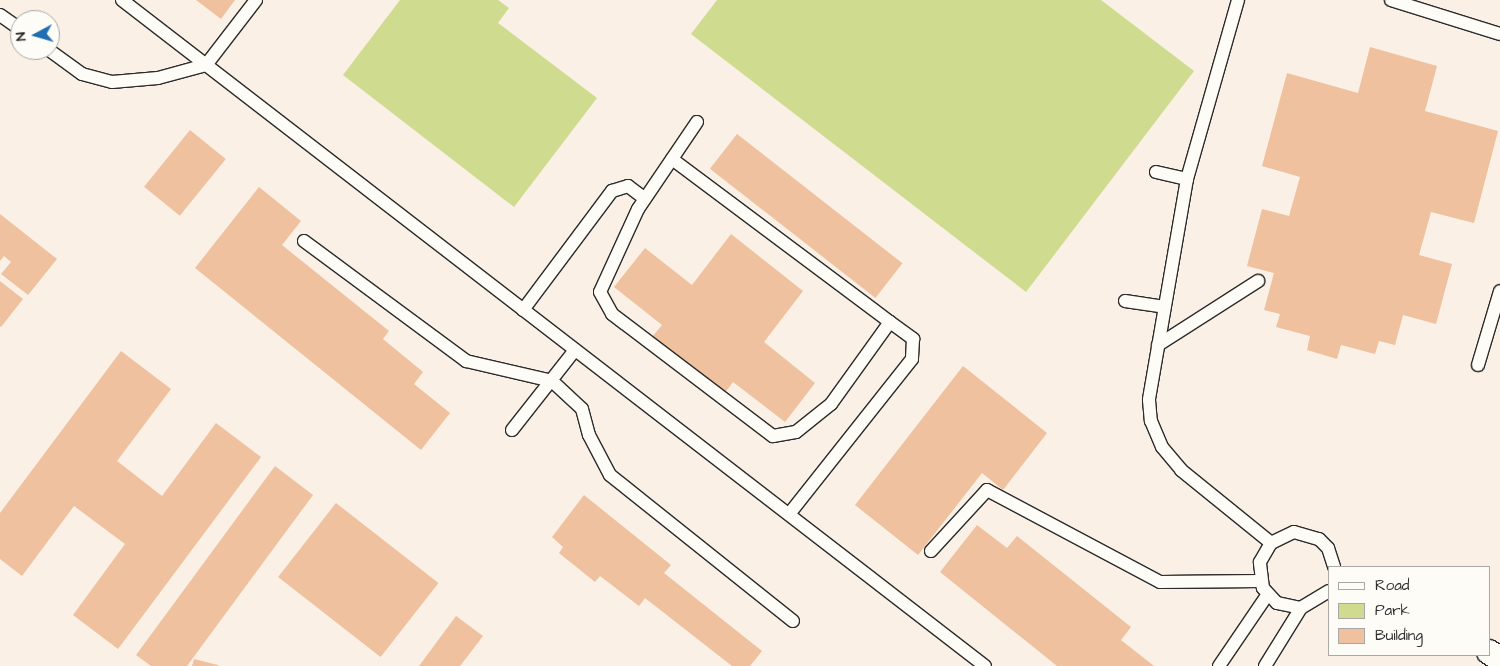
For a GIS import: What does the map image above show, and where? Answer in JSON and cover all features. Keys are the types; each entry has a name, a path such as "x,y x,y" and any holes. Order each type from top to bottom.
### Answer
{"lane":[{"path":"122,0 985,666"},
{"path":"60,58 82,74 112,82 158,78 206,65 256,0"},
{"path":"1238,0 1187,179 1149,400 1151,421 1162,447 1181,470 1271,543"},
{"path":"1391,0 1500,34"},
{"path":"697,122 645,199 600,292 612,314 773,436 796,432 831,404 890,322"},
{"path":"672,159 913,340 912,359 789,514"},
{"path":"1156,172 1187,179"},
{"path":"523,310 612,190 628,186 645,199"},
{"path":"304,241 466,361 552,380 582,410 589,435 610,475 793,622"},
{"path":"1158,345 1258,281"},
{"path":"1478,365 1500,291"},
{"path":"1125,301 1165,307"},
{"path":"512,430 575,350"},
{"path":"931,550 987,490 1160,582 1261,581"},
{"path":"1328,592 1320,600 1301,608 1277,603 1268,594 1261,581 1260,562 1271,543 1294,532 1307,533 1328,548 1334,566"},
{"path":"1219,666 1268,594"},
{"path":"1266,666 1301,608"}],"green space":[{"path":"400,0 498,0 509,8 498,23 597,98 514,207 343,75"},
{"path":"717,0 1101,0 1194,71 1026,292 691,34"}],"building":[{"path":"196,0 235,0 221,19"},
{"path":"1370,47 1437,66 1425,111 1498,131 1474,223 1431,212 1419,255 1452,264 1436,324 1403,315 1395,345 1379,341 1375,354 1341,345 1337,359 1307,350 1310,336 1276,327 1280,314 1264,310 1274,273 1247,266 1262,209 1289,216 1300,177 1262,166 1287,73 1358,93"},
{"path":"190,130 226,159 180,216 144,187"},
{"path":"737,134 902,263 875,298 710,169"},
{"path":"259,187 301,221 282,245 389,331 383,339 423,372 414,384 450,413 421,450 195,268"},
{"path":"0,214 57,259 28,295 1,274 11,262 4,256 0,261"},
{"path":"731,234 803,291 764,342 815,383 785,422 733,382 724,394 652,337 662,325 614,287 645,248 692,285"},
{"path":"0,281 23,299 1,327 0,326"},
{"path":"121,351 171,389 117,461 162,496 216,423 261,457 118,649 73,615 125,544 74,506 22,576 0,559 0,513"},
{"path":"963,366 1047,433 1003,490 982,473 918,555 855,505"},
{"path":"275,466 313,495 187,666 151,666 136,655"},
{"path":"584,495 671,565 664,573 762,651 750,666 732,666 645,598 639,606 600,576 595,582 559,553 563,547 552,537"},
{"path":"336,503 438,583 381,657 278,577"},
{"path":"977,525 1007,548 1017,536 1131,627 1121,640 1154,666 1057,666 940,572"},
{"path":"456,616 483,636 460,666 419,666"},
{"path":"194,659 218,665 218,666 192,666"}]}
